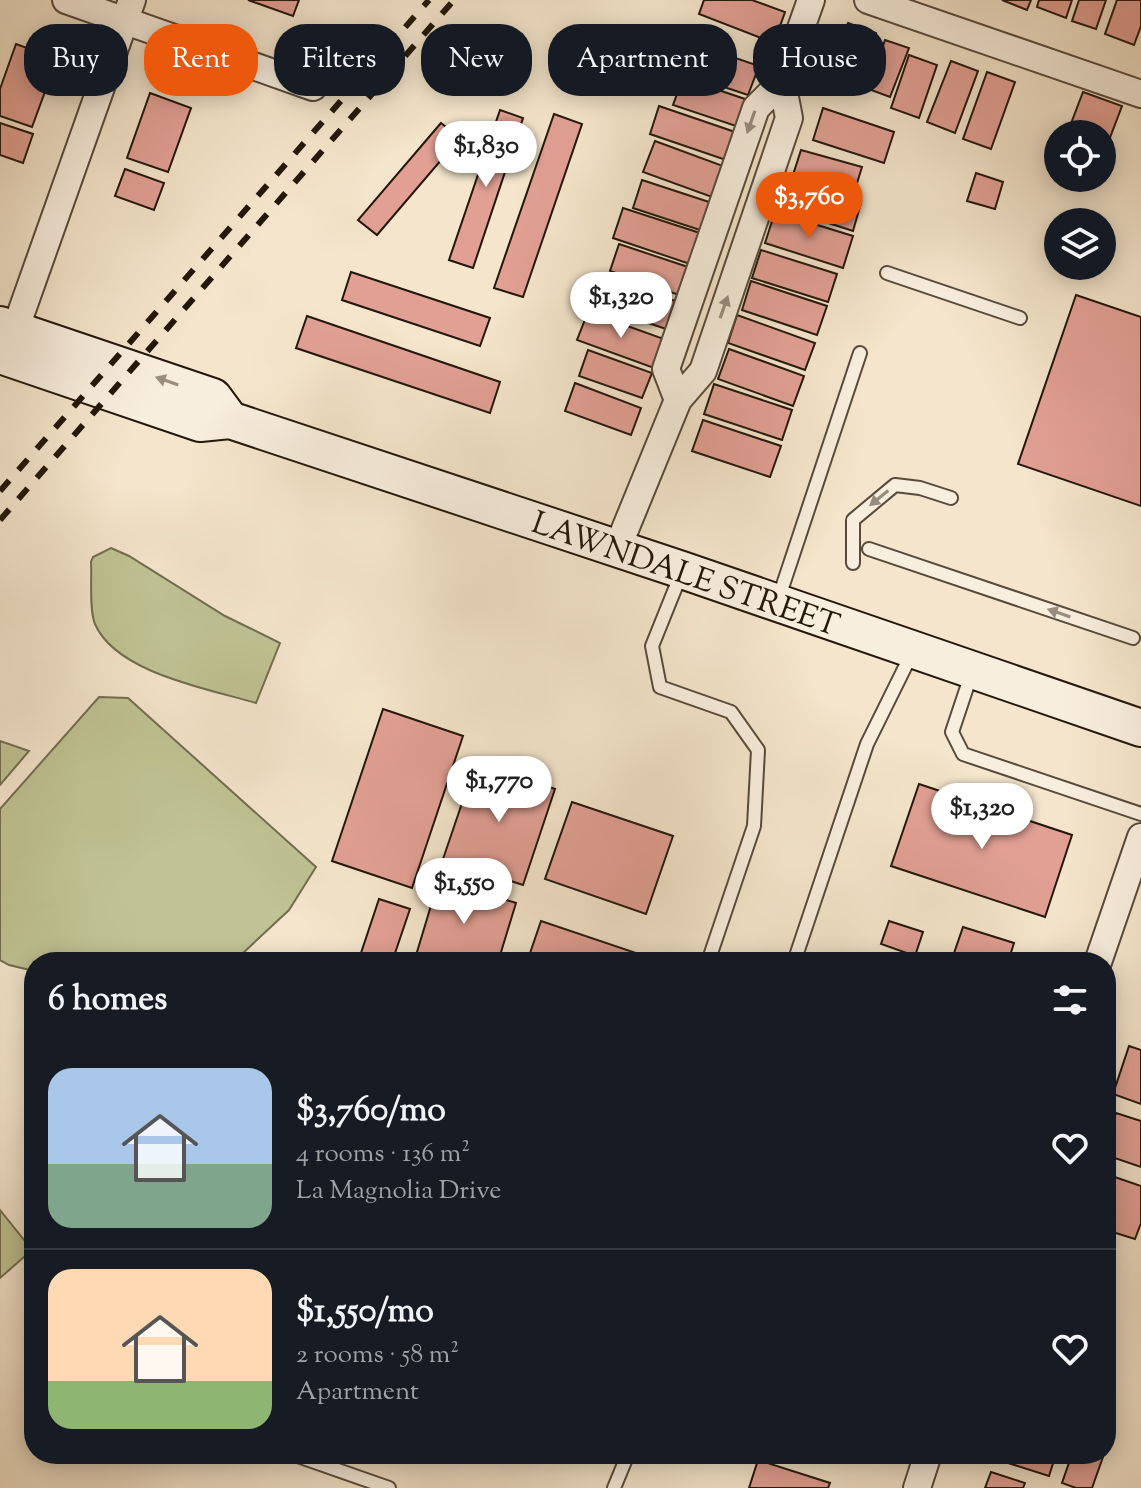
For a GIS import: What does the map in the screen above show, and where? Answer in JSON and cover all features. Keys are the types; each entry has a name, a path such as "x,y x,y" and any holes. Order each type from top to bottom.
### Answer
{"main road":[{"name":"LAWNDALE STREET","path":"5,336 200,423 230,420 682,570 1141,728"}],"street":[{"path":"66,0 128,10 274,71"},
{"path":"803,24 811,0"},
{"path":"868,0 1141,94"},
{"path":"5,336 128,10"},
{"path":"678,400 666,369 756,108 768,96"},
{"path":"617,549 678,400 703,371 789,118 785,96"},
{"path":"1101,952 1141,837"},
{"path":"917,1488 925,1464"}],"lane":[{"path":"887,273 1020,318"},
{"path":"777,603 860,353"},
{"path":"853,563 853,520 895,485 920,488 951,498"},
{"path":"869,549 1133,638"},
{"path":"682,570 652,646 660,687 731,712 758,750 754,826 711,952"},
{"path":"797,952 867,744 913,650"},
{"path":"972,670 952,732 963,754 1141,814"},
{"path":"321,1464 389,1488"},
{"path":"614,1488 624,1464"}],"green space":[{"path":"111,548 225,616 280,643 256,703 166,677 122,655 106,641 93,618 91,562 93,557"},
{"path":"99,697 128,698 316,867 289,910 244,952 24,952 24,969 0,960 0,809"},
{"path":"0,741 29,751 0,785"},
{"path":"0,1210 24,1240 24,1257 0,1278"}],"building":[{"path":"248,0 299,0 293,16"},
{"path":"704,0 752,0 785,12 781,24 753,24 753,35 737,29 737,24 725,24 699,14"},
{"path":"1002,0 1031,0 1027,10"},
{"path":"1039,0 1072,0 1066,18 1037,7"},
{"path":"1079,0 1106,0 1096,29 1072,21"},
{"path":"1117,0 1141,0 1141,26 1134,45 1105,34"},
{"path":"886,40 909,48 890,97 886,96"},
{"path":"16,44 24,47 24,96 43,96 32,127 0,116 0,89"},
{"path":"909,55 937,65 919,118 891,108"},
{"path":"737,58 753,64 753,82 748,95 737,91"},
{"path":"951,61 978,71 955,133 927,122"},
{"path":"987,72 1015,82 991,149 963,139"},
{"path":"1083,92 1122,106 1116,122 1072,120"},
{"path":"149,96 158,96 191,108 168,172 127,158"},
{"path":"676,96 736,96 745,99 736,126 673,105"},
{"path":"659,106 735,132 726,160 650,134"},
{"path":"823,108 894,132 884,163 813,140"},
{"path":"500,110 523,118 473,268 449,260"},
{"path":"554,114 582,124 523,297 494,288"},
{"path":"0,123 33,134 23,163 0,155"},
{"path":"441,123 460,138 377,235 358,220"},
{"path":"655,141 723,166 712,197 643,172"},
{"path":"801,150 862,167 853,196 792,178"},
{"path":"125,169 164,183 154,210 115,196"},
{"path":"976,173 1003,182 995,209 967,201"},
{"path":"785,179 861,203 853,231 776,206"},
{"path":"642,180 712,203 703,231 633,208"},
{"path":"623,208 700,233 690,264 613,238"},
{"path":"775,212 853,236 843,268 765,243"},
{"path":"619,244 688,267 679,295 610,271"},
{"path":"761,250 837,274 828,302 752,278"},
{"path":"351,272 490,318 480,346 342,300"},
{"path":"607,278 675,301 666,329 598,306"},
{"path":"751,281 827,306 817,335 742,310"},
{"path":"1076,295 1141,317 1141,506 1018,464"},
{"path":"588,312 664,339 654,368 577,340"},
{"path":"737,315 815,343 805,370 728,343"},
{"path":"307,316 500,382 490,413 296,348"},
{"path":"729,349 804,376 793,406 718,379"},
{"path":"588,350 652,373 642,398 579,376"},
{"path":"575,383 641,408 631,435 565,411"},
{"path":"714,384 792,410 782,440 704,414"},
{"path":"703,420 781,446 770,477 692,451"},
{"path":"383,709 463,736 412,888 332,861"},
{"path":"476,762 555,789 523,885 443,859"},
{"path":"919,784 1072,835 1045,917 891,866"},
{"path":"572,802 673,836 646,914 545,879"},
{"path":"439,879 516,903 501,952 417,952"},
{"path":"379,899 410,909 395,952 361,952"},
{"path":"541,921 633,952 530,952"},
{"path":"889,921 923,932 916,952 904,952 881,944"},
{"path":"963,927 1014,943 1011,952 954,952"},
{"path":"1129,1046 1141,1050 1141,1104 1116,1095 1116,1085"},
{"path":"1116,1113 1141,1121 1141,1167 1116,1158"},
{"path":"1116,1177 1141,1186 1141,1223 1135,1239 1116,1233"},
{"path":"757,1464 771,1464 830,1483 828,1488 749,1488"},
{"path":"1011,1464 1053,1464 1049,1476"},
{"path":"1069,1464 1100,1464 1092,1488 1076,1488 1062,1483"},
{"path":"991,1472 1025,1483 1023,1488 985,1488"}],"railway":[{"path":"0,491 429,0"},
{"path":"0,520 454,0"}]}
